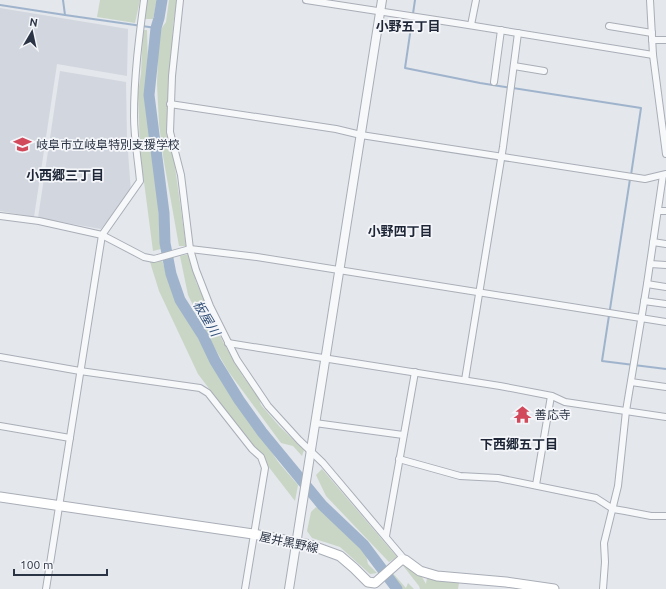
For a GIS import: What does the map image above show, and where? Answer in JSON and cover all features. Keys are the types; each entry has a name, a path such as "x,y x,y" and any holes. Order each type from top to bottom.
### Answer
{"main road":[{"name":"屋井黒野線","path":"0,497 253,534 310,545 340,556 368,582 374,585 403,560"},
{"path":"403,560 420,571 436,576 506,582 554,589"}],"street":[{"path":"46,589 102,235 140,180 134,118 135,81 144,0"},
{"path":"180,0 172,76 170,132 181,175 189,250 210,306 237,360 268,406 311,454 323,463 386,536 403,560"},
{"path":"306,0 653,55"},
{"path":"289,589 382,0"},
{"path":"471,25 476,0"},
{"path":"650,0 653,55 666,154"},
{"path":"609,26 652,33"},
{"path":"494,82 501,30"},
{"path":"465,380 501,157 518,33"},
{"path":"652,40 666,40"},
{"path":"514,66 544,71"},
{"path":"170,104 645,179 664,175 626,411 618,486 604,543 605,562 603,589"},
{"path":"658,211 666,212"},
{"path":"0,216 39,221 102,235 144,257 154,259 189,250 257,257 666,322"},
{"path":"653,242 666,244"},
{"path":"650,264 666,265"},
{"path":"647,284 666,286"},
{"path":"644,301 666,304"},
{"path":"228,343 465,380 551,396 565,402 666,417"},
{"path":"0,357 80,371 200,388 208,393 247,443 260,457 265,468 245,589"},
{"path":"386,536 415,372"},
{"path":"631,382 666,387"},
{"path":"536,485 551,396"},
{"path":"315,422 403,435"},
{"path":"0,426 70,438"},
{"path":"399,459 460,476 498,478 596,498 613,509 651,516 666,516"}],"shaded area":[{"name":"岐阜市立岐阜特別支援学校","path":"0,8 128,29 127,76 57,64 34,217 0,211"},
{"path":"60,71 126,82 127,139 131,192 101,229 38,218"}],"green space":[{"path":"100,0 140,0 135,23 97,17"},
{"path":"147,0 157,0 153,19 144,19"},
{"path":"169,0 177,0 173,25 169,124 186,246 179,246 163,156 159,124 157,84 159,32 166,22"},
{"path":"143,30 147,30 150,140 157,188 161,249 153,251 140,151 138,93 141,74"},
{"path":"189,254 196,282 223,342 242,375 258,396 261,405 280,427 304,450 302,456 293,446 281,443 228,371 209,338 188,295 180,256"},
{"path":"162,260 173,295 221,378 279,463 298,485 295,501 198,374 159,291 150,262"},
{"path":"322,469 397,557 389,562 326,496 316,475"},
{"path":"316,507 364,545 368,564 377,573 370,574 340,547 312,538 307,531 311,512"},
{"path":"401,563 415,565 426,584 427,578 459,583 458,589 420,589"},
{"path":"391,571 406,588 408,583 414,589 398,589"}],"waterway":[{"path":"63,0 65,15 156,28"},
{"name":"板屋川","path":"162,0 156,28 149,95 164,213 165,243 171,274 180,300 203,336 215,361 239,400 262,432 322,505 364,545 397,589"},
{"path":"415,0 405,68 480,83 641,108 631,175"},
{"path":"0,5 65,15"},
{"path":"630,179 602,361 666,369"}],"place":[{"name":"岐阜市立岐阜特別支援学校","path":"23,144"},
{"name":"善応寺","path":"522,414"}],"district":[{"name":"小野五丁目","path":"408,26"},
{"name":"小西郷三丁目","path":"65,175"},
{"name":"小野四丁目","path":"400,231"},
{"name":"下西郷五丁目","path":"519,444"}]}
